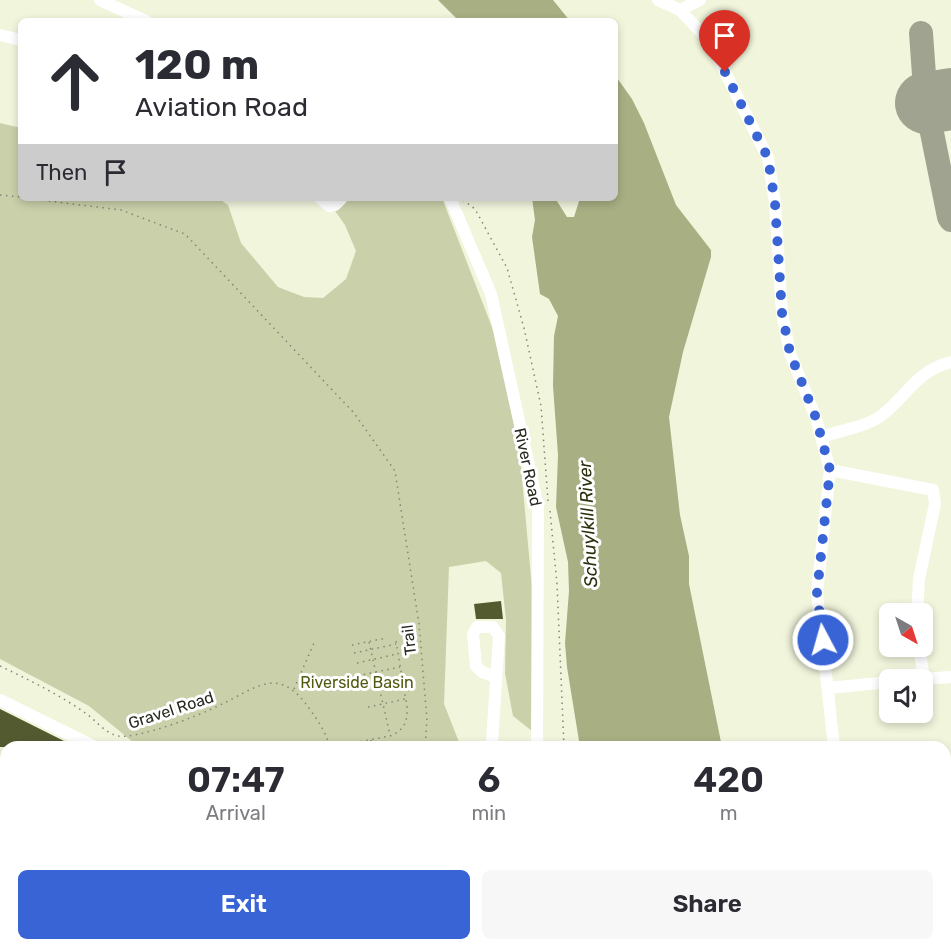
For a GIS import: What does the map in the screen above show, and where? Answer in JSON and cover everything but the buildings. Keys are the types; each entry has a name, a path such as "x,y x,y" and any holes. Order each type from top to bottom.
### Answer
{"street":[{"path":"100,0 139,18"},
{"path":"658,0 680,10 710,42 768,158 775,203 782,313 790,353 816,418 830,470 817,593 833,741"},
{"path":"680,10 700,0"},
{"path":"0,35 18,39"},
{"path":"323,201 329,206 339,201"},
{"name":"River Road","path":"451,201 491,294 538,506 537,741"},
{"path":"821,437 881,416 925,373 938,365 951,362"},
{"path":"830,470 933,490 935,504 919,579 918,603"},
{"path":"491,741 496,677"},
{"path":"933,678 951,677"},
{"path":"828,688 879,683"},
{"path":"0,700 83,741"}],"path":[{"path":"0,195 18,198"},
{"name":"Trail","path":"49,201 121,210 185,234 354,413 395,471 422,657 427,720 425,741"},
{"path":"352,645 386,638"},
{"path":"369,642 390,736"},
{"path":"354,652 396,642 406,699 408,717 404,726 390,736 365,741"},
{"path":"314,643 293,689 317,720 328,741"},
{"path":"357,663 398,654"},
{"name":"Gravel Road","path":"0,666 53,693 86,713 117,736 132,736 202,712 258,685 276,684 293,689"},
{"path":"352,677 400,667"},
{"path":"368,707 406,699"}],"green space":[{"name":"Riverside Basin","path":"0,123 18,127 18,201 222,201 228,205 241,243 278,287 304,297 323,298 346,279 356,251 345,225 328,201 443,201 504,358 518,434 533,599 532,731 513,716 505,673 506,620 501,573 486,561 449,567 444,704 459,741 132,741 89,706 0,659"}],"water":[{"path":"438,0 553,0 568,18 456,18"},
{"name":"Schuylkill River","path":"618,79 632,99 644,123 676,205 711,250 711,257 683,352 669,417 680,515 689,556 689,584 721,741 579,741 565,643 569,591 568,562 556,507 558,455 553,386 554,336 558,316 549,299 540,294 532,237 535,220 532,201 557,201 567,217 574,217 579,201 618,201"}],"taxiway":[{"path":"921,33 926,103 951,220"}],"runway":[{"path":"926,103 951,99"}],"route":[{"path":"725,72 768,158 775,203 782,313 790,353 816,418 830,470 817,593 823,640"}]}
